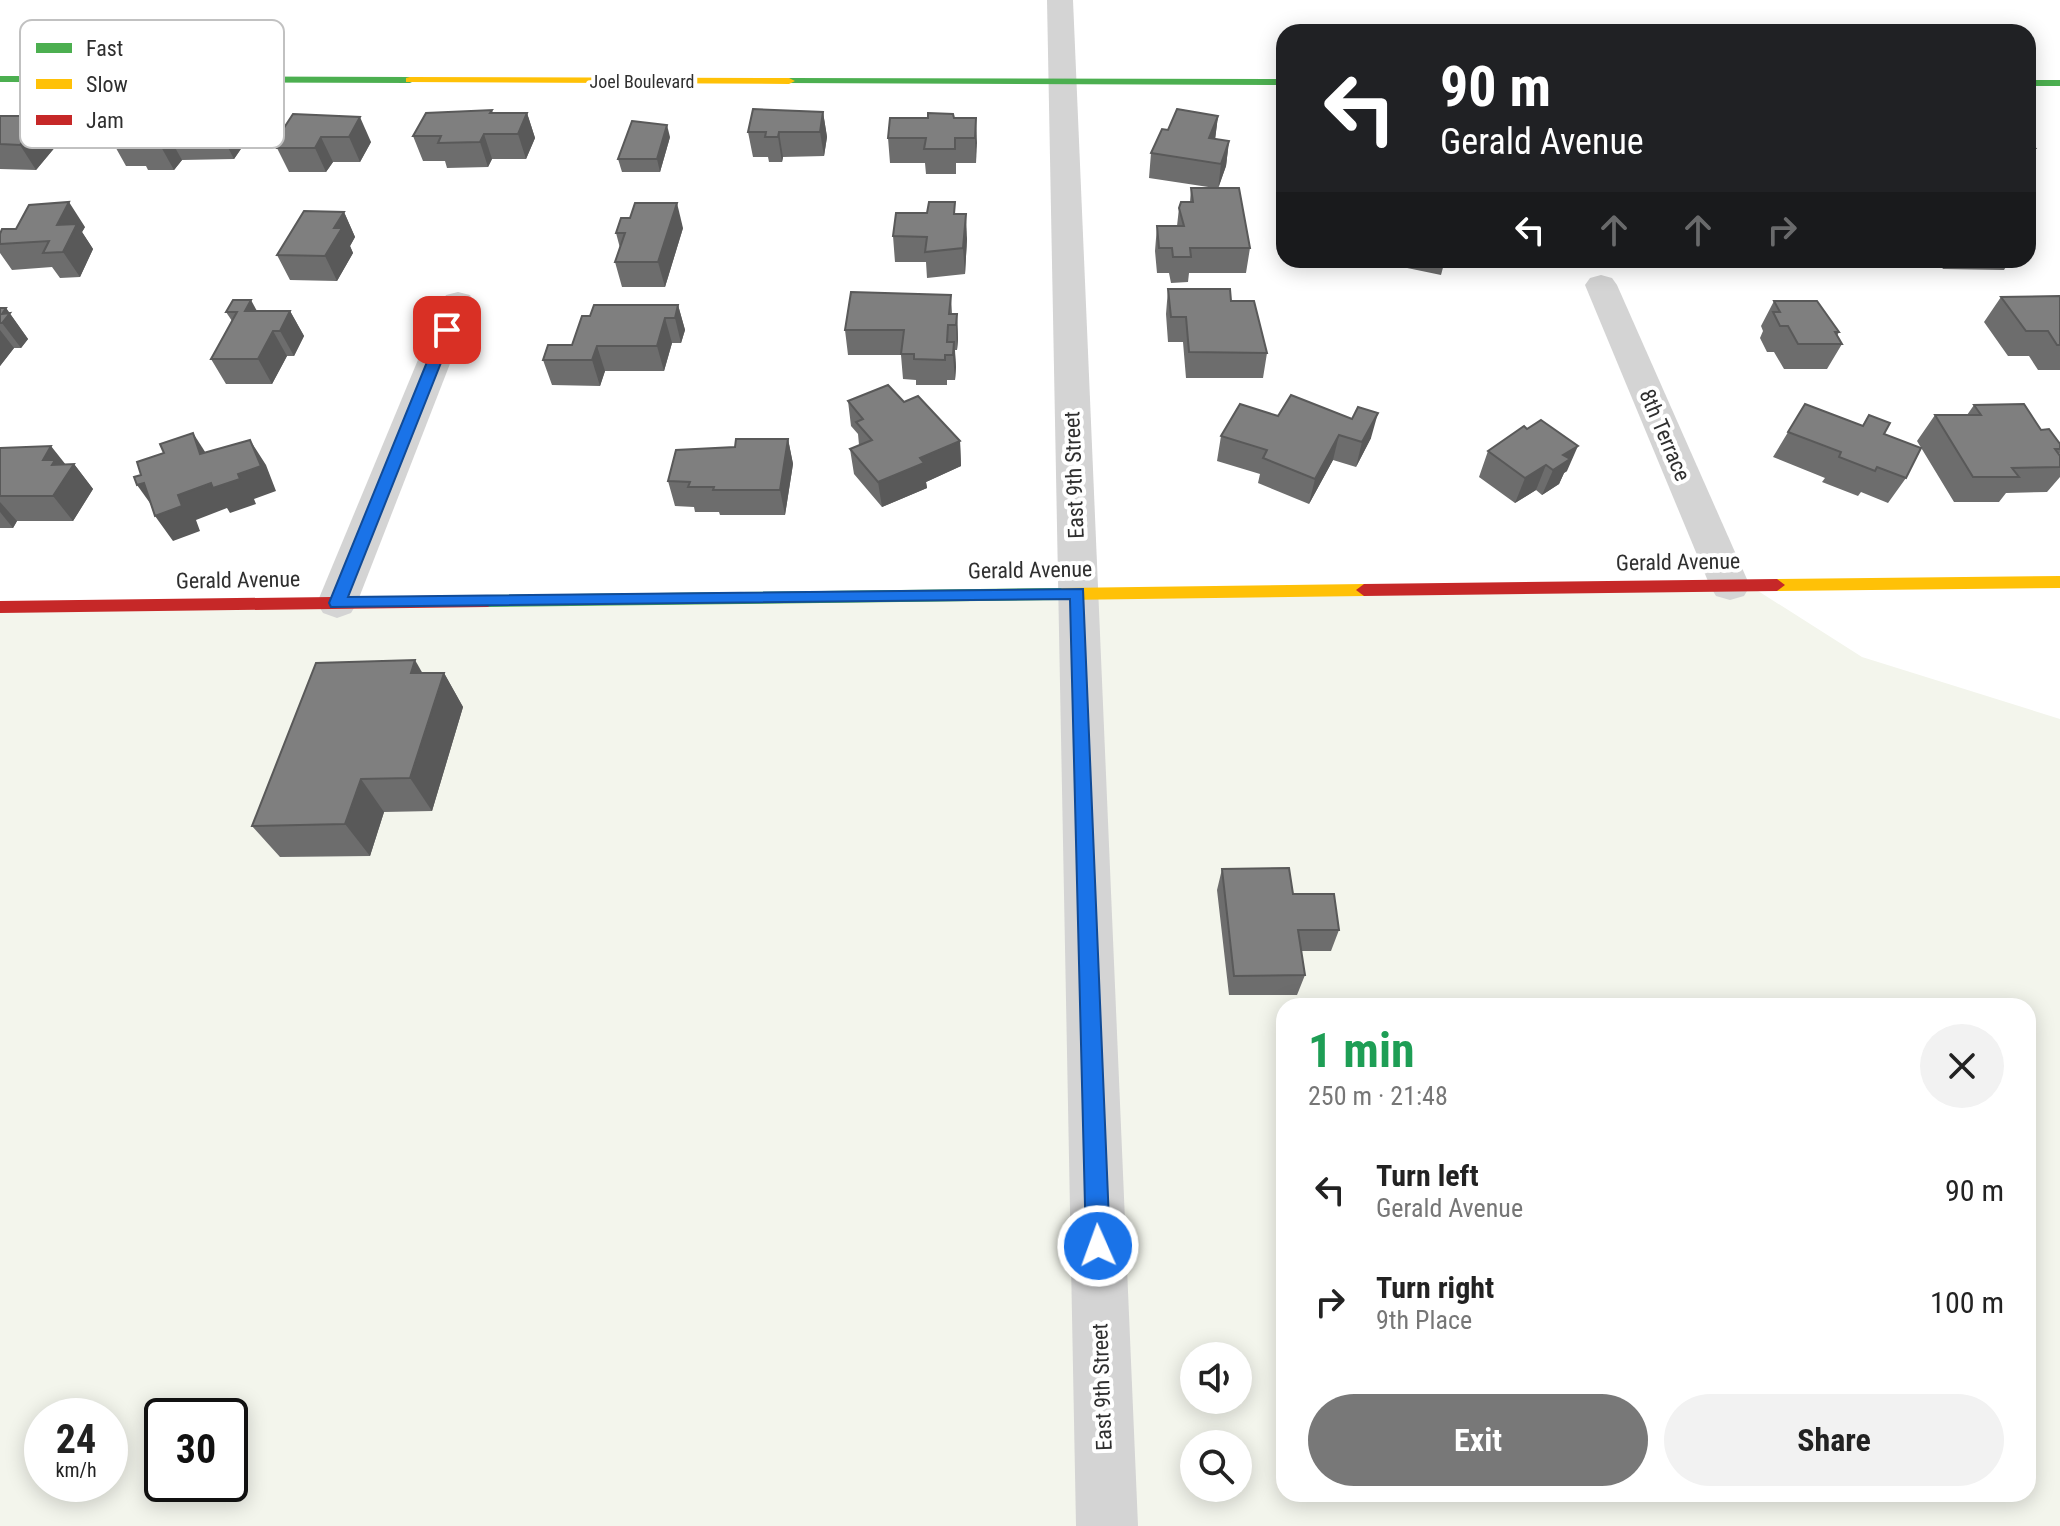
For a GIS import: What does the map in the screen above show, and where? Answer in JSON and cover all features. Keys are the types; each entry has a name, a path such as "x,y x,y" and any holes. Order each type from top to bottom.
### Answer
{"street":[{"name":"East 9th Street","path":"1060,0 1107,1526"},
{"name":"Joel Boulevard","path":"0,79 20,79"},
{"name":"Joel Boulevard","path":"284,80 1276,82"},
{"path":"2036,83 2060,83"},
{"name":"8th Terrace","path":"1601,285 1730,586"},
{"path":"337,603 458,302"},
{"name":"Gerald Avenue","path":"0,607 2060,582"}],"shaded area":[{"path":"1744,582 1862,657 2060,719 2060,1526 0,1526 0,604"}],"building":[{"path":"753,109 823,112 820,132 779,132 778,137 765,137 766,132 748,132"},
{"path":"1177,109 1218,116 1209,138 1229,141 1221,164 1151,153 1162,129 1168,130"},
{"path":"492,110 490,113 527,113 518,134 484,134 480,142 438,143 441,136 413,136 426,113"},
{"path":"928,113 976,118 975,138 955,138 955,149 924,149 926,138 888,138 890,118 928,118"},
{"path":"293,114 360,117 349,137 321,137 315,148 284,148 284,128"},
{"path":"0,116 20,116 20,145 0,144"},
{"path":"632,121 667,125 657,159 618,159"},
{"path":"1191,188 1239,188 1250,248 1190,248 1191,257 1173,257 1172,248 1159,248 1157,226 1184,226 1179,208 1181,202 1193,202"},
{"path":"69,202 57,225 77,224 63,252 43,253 49,241 0,244 2,229 16,229 29,205"},
{"path":"929,202 955,202 954,214 966,214 963,248 925,252 927,237 893,236 896,213 927,213"},
{"path":"635,203 677,203 658,262 615,262 625,233 616,233 621,218 630,218"},
{"path":"304,211 344,212 334,228 342,228 325,256 277,255"},
{"path":"1168,289 1230,289 1231,301 1254,301 1267,353 1189,352 1186,317 1171,317"},
{"path":"851,292 951,295 949,314 957,314 956,325 948,325 947,342 954,342 953,355 945,355 945,360 914,359 914,354 901,354 904,330 845,330"},
{"path":"2060,296 2060,345 2048,331 2026,331 2001,297"},
{"path":"233,300 251,300 245,311 290,311 280,331 273,331 258,359 211,359 237,312 226,312"},
{"path":"1774,301 1817,301 1839,332 1835,332 1842,344 1798,344 1788,326 1780,326 1773,312 1780,312"},
{"path":"594,305 678,305 675,318 665,318 657,346 597,346 592,360 543,360 548,345 572,345 582,316 590,316"},
{"path":"0,308 6,308 2,314 10,313 2,323 0,323"},
{"path":"888,385 904,402 918,396 960,441 920,458 924,463 878,482 850,449 872,440 856,422 863,419 848,401"},
{"path":"1291,395 1352,419 1358,407 1378,413 1362,442 1339,435 1315,479 1263,458 1267,450 1221,436 1240,404 1278,416"},
{"path":"1805,404 1863,426 1869,415 1890,423 1884,434 1921,448 1906,478 1877,467 1875,471 1839,457 1841,452 1788,432"},
{"path":"2024,404 2041,430 2049,429 2060,444 2060,449 2055,449 2060,456 2060,467 2012,468 2019,477 1973,477 1935,415 1981,415 1974,405"},
{"path":"1541,420 1578,446 1563,455 1570,459 1553,470 1546,465 1525,478 1488,451 1524,426 1527,429"},
{"path":"193,433 200,454 250,440 261,466 238,474 240,479 213,488 211,483 178,495 182,506 155,516 144,483 137,485 134,477 141,475 137,462 164,453 160,444"},
{"path":"736,439 788,439 780,490 713,490 714,487 688,487 690,482 668,481 676,450 735,447"},
{"path":"51,446 43,460 55,460 52,465 74,464 53,496 0,496 0,448"},
{"path":"415,660 411,673 444,673 410,778 361,779 345,824 252,826 316,663"},
{"path":"1289,868 1293,894 1334,894 1339,930 1298,930 1305,975 1234,976 1222,869"}],"traffic: fast":[{"path":"0,79 20,79"},
{"path":"284,80 410,80"},
{"path":"789,81 1276,82"},
{"path":"2036,83 2060,83"},
{"path":"488,601 1062,594"}],"traffic: slow":[{"path":"410,80 789,81"},
{"path":"1777,585 2060,582"},
{"path":"1062,594 1364,590"}],"traffic: jam":[{"path":"1364,590 1777,585"},
{"path":"0,607 488,601"}],"route":[{"path":"447,330 337,603 1078,593 1098,1246"}]}
